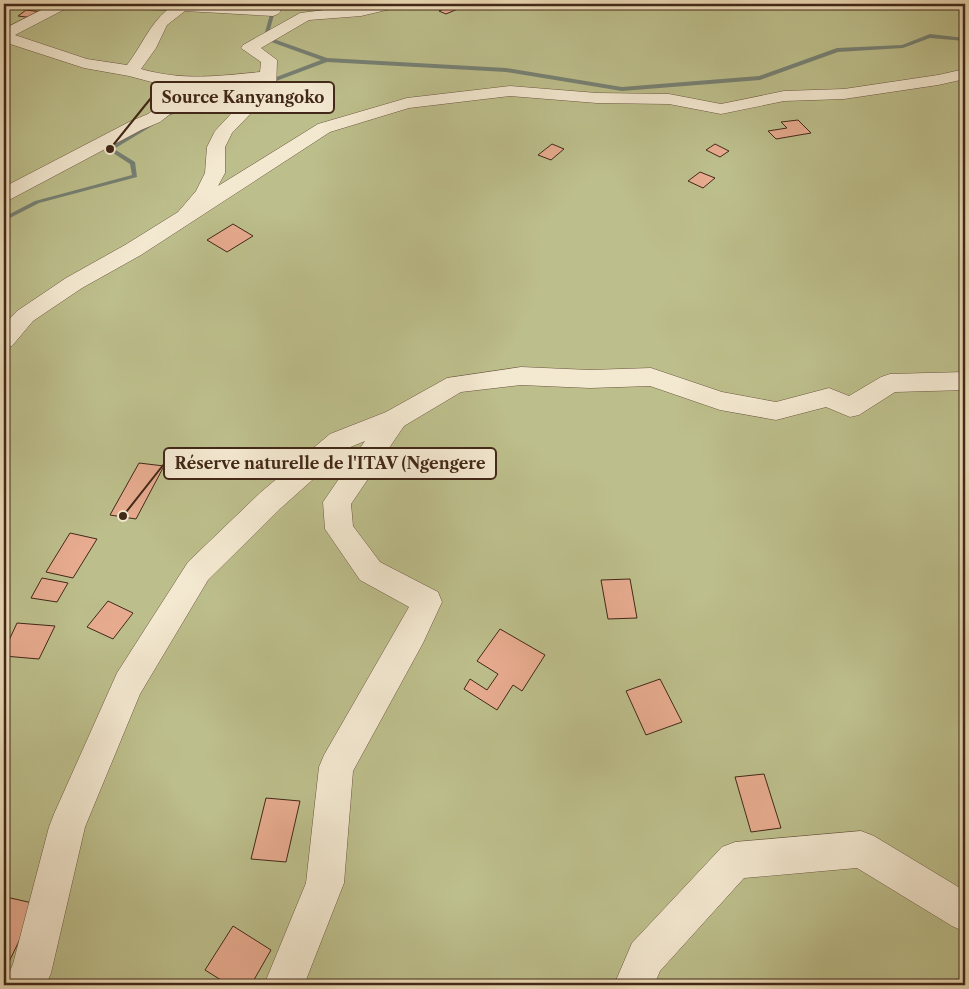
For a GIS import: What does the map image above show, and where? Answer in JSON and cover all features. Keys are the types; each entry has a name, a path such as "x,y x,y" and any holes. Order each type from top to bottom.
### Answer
{"street":[{"path":"4,36 64,4"},
{"path":"130,4 273,11"},
{"path":"185,216 205,193 215,173 216,147 224,131 267,84 269,60 249,48 305,16 361,11 394,4"},
{"path":"131,71 148,48 161,23 182,6"},
{"path":"4,36 84,63 131,71 159,79 199,83 267,84"},
{"path":"4,340 25,316 74,284 133,250 324,128 407,103 510,91 597,98 669,99 722,109 784,96 844,94 938,80 965,74"},
{"path":"4,195 135,126 154,118 199,83"},
{"path":"23,985 31,973 67,828 128,684 198,571 272,500 339,441 395,419 456,384 521,376 590,380 651,377 720,400 776,411 829,397 850,408 890,383 964,382"},
{"path":"284,985 325,883 336,767 412,633 427,602 370,571 339,529 336,502 395,419"},
{"path":"634,985 646,957 735,860 861,850 965,913"}],"green space":[{"path":"4,4 965,4 965,985 4,985"}],"building":[{"path":"530,4 516,9 505,5"},
{"path":"453,5 460,8 446,14 439,11"},
{"path":"26,10 42,12 34,18 18,16"},
{"path":"798,120 811,133 776,139 768,131 787,128 781,122"},
{"path":"552,144 564,149 551,160 538,155"},
{"path":"715,144 729,151 720,157 706,150"},
{"path":"700,172 715,178 703,188 688,181"},
{"path":"233,224 253,236 227,252 207,240"},
{"path":"139,463 164,466 136,519 110,515"},
{"path":"70,533 97,539 73,578 46,572"},
{"path":"42,578 68,583 57,602 31,598"},
{"path":"630,579 637,618 608,619 601,580"},
{"path":"108,601 133,613 113,639 87,627"},
{"path":"17,623 55,626 39,659 4,656 4,651"},
{"path":"500,629 545,655 522,691 513,685 497,710 464,689 470,679 487,690 498,674 477,661"},
{"path":"660,679 682,722 646,735 626,691"},
{"path":"764,774 781,828 751,832 735,777"},
{"path":"266,798 300,801 286,862 251,859"},
{"path":"6,897 37,904 5,970 4,901"},
{"path":"233,926 271,950 251,985 229,985 205,970"}],"waterway":[{"path":"279,4 273,11 265,38 326,60"},
{"path":"326,60 506,70 622,89 760,78 837,50 903,46 930,36 965,40"},
{"path":"4,219 37,202 135,176 133,163 110,149 168,114 218,101 326,60"}],"place":[{"name":"Source Kanyangoko","path":"110,149"},
{"name":"Réserve naturelle de l'ITAV (Ngengere","path":"123,516"}]}
